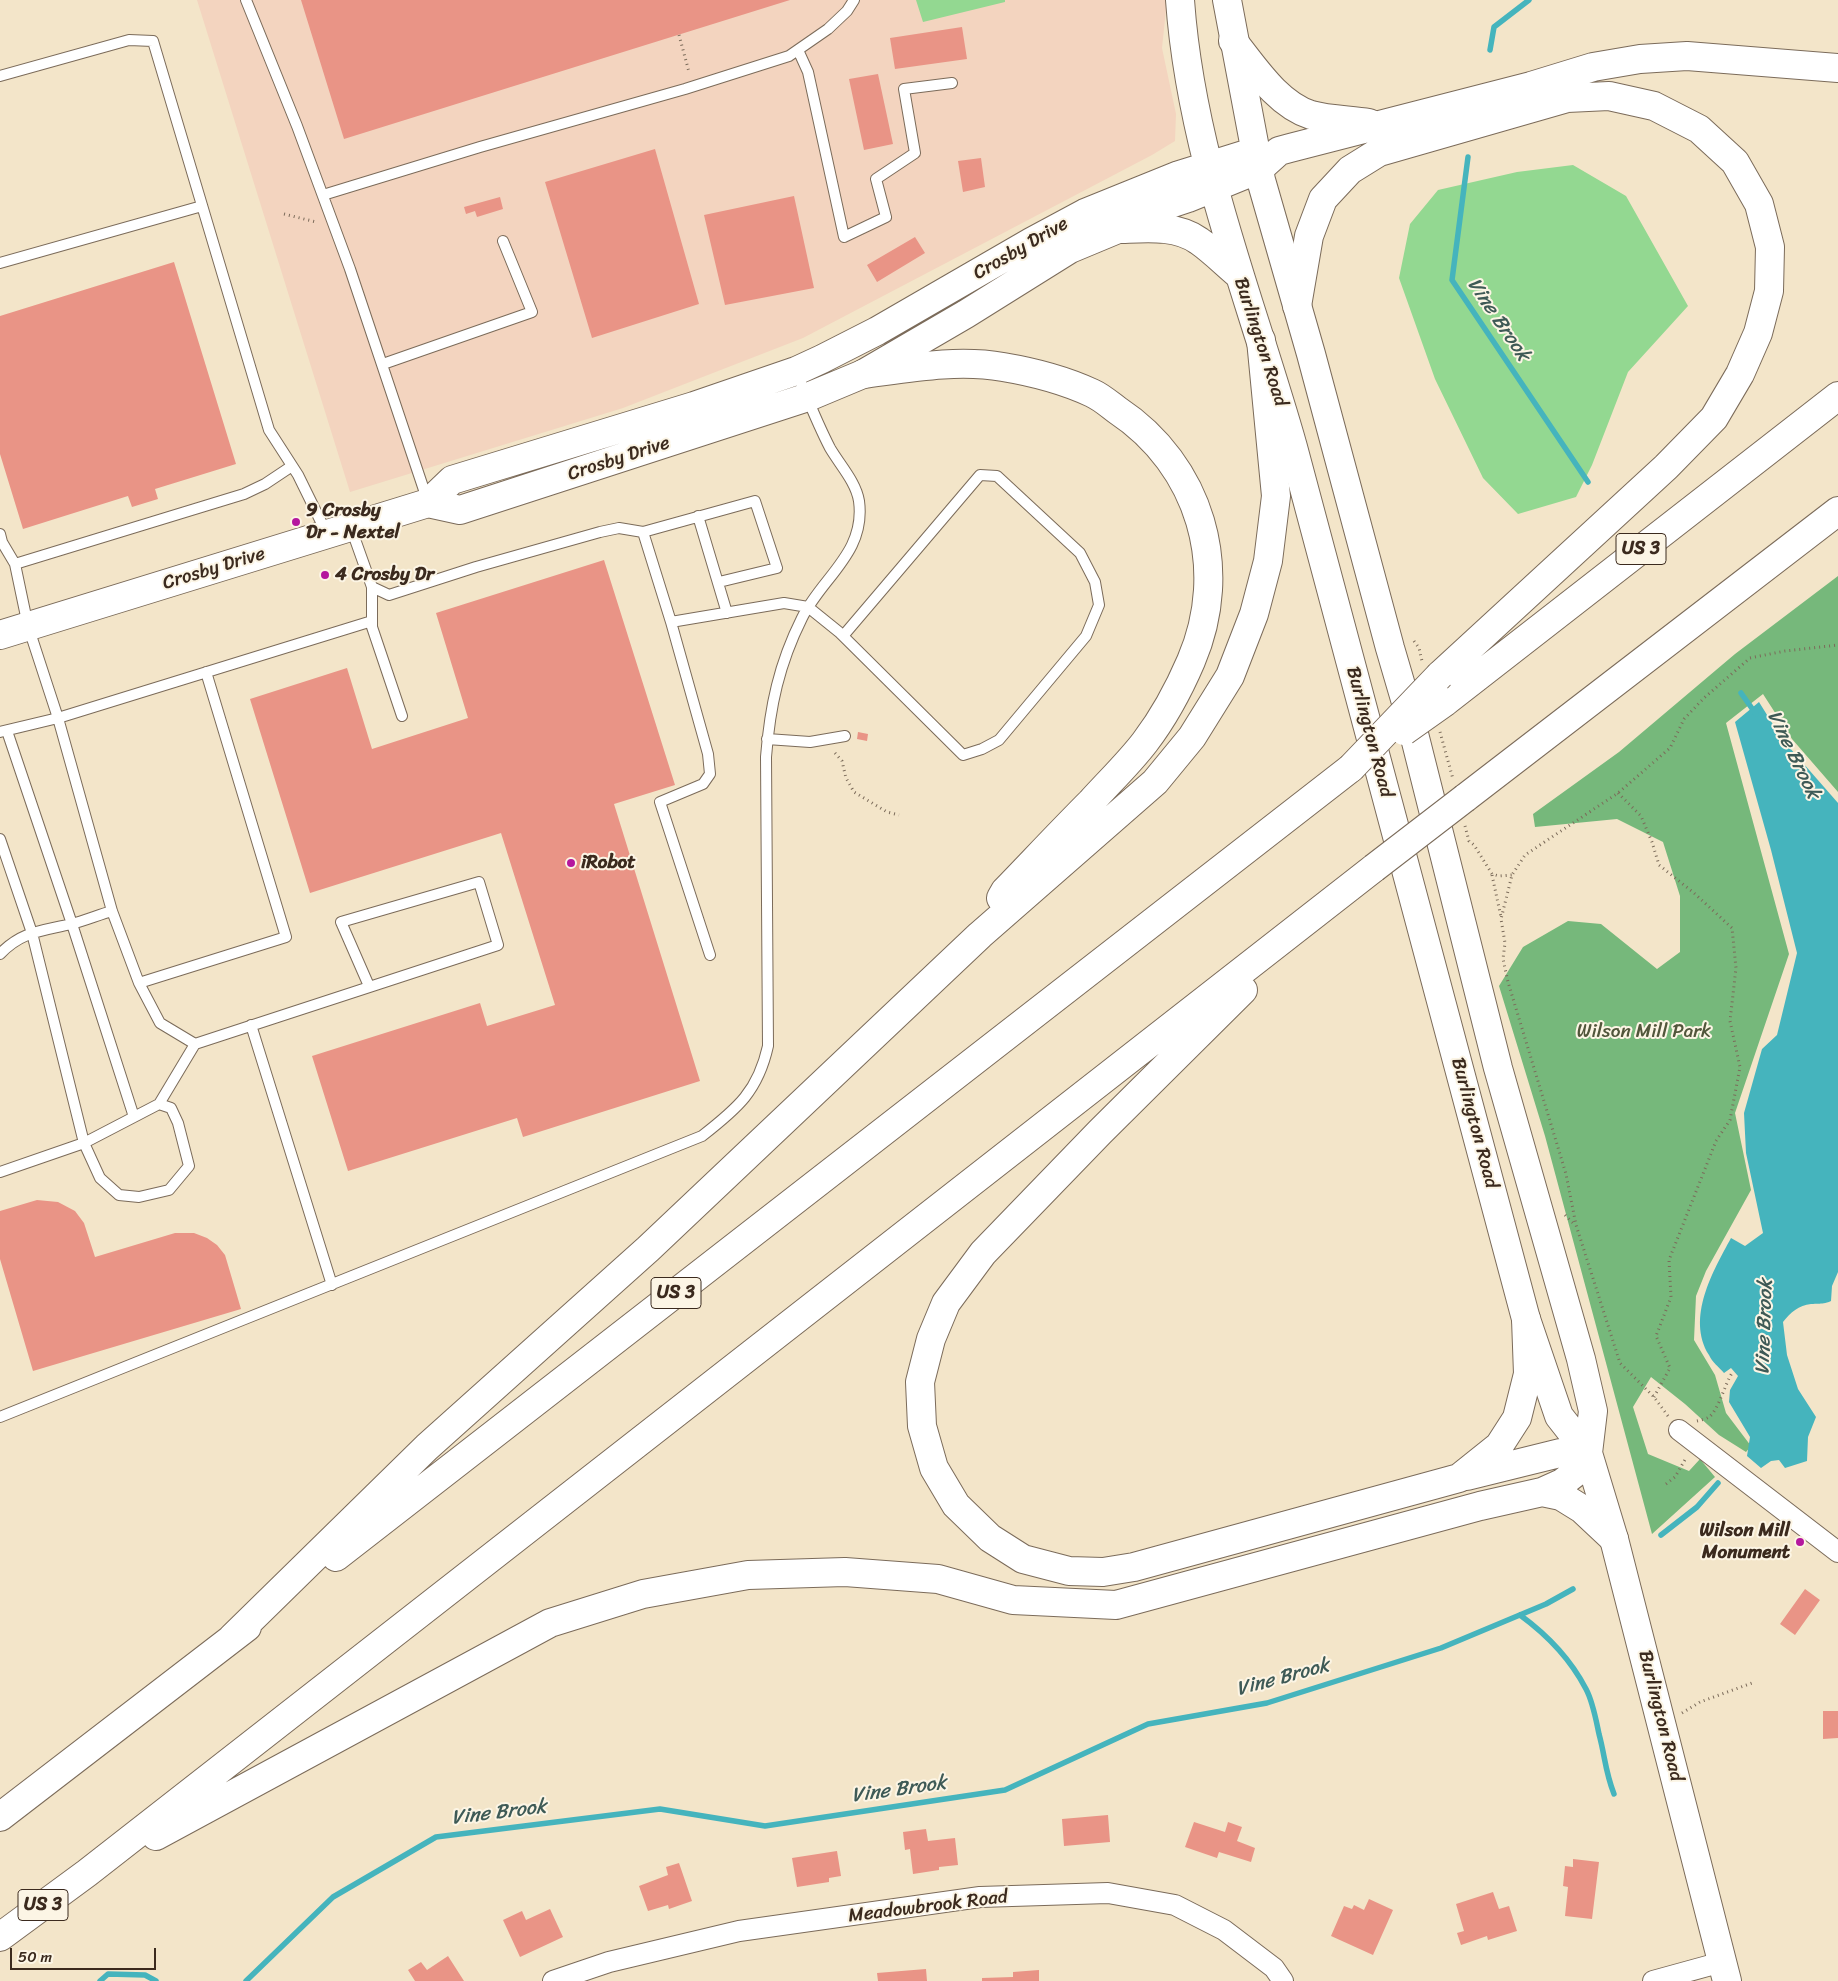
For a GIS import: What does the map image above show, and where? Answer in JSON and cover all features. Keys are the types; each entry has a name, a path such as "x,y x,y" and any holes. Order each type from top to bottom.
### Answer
{"main road":[{"name":"Burlington Road","path":"1180,0 1182,33 1210,177 1298,466 1526,1319 1559,1416 1588,1453 1614,1539 1724,1971"},
{"name":"Burlington Road","path":"1227,0 1233,40 1265,157 1297,306 1410,715 1498,1068 1581,1359 1593,1412 1588,1453"},
{"path":"1233,40 1261,77 1290,104 1311,115 1383,125"},
{"name":"Crosby Drive","path":"0,635 428,503 452,480 694,406 796,370 877,331 1085,213 1210,177 1265,157 1531,86 1593,67 1640,59 1687,56 1838,68"},
{"path":"1297,306 1310,236 1323,199 1350,170 1379,152 1567,98 1609,96 1654,106 1699,129 1735,162 1759,204 1770,247 1769,291 1758,334 1740,374 1714,418 1666,467 1440,675 1351,768"},
{"name":"Crosby Drive","path":"428,503 460,510 808,397 863,374 966,314 1070,249 1118,229 1210,177"},
{"path":"1118,229 1158,228 1187,234 1198,240 1238,274"},
{"path":"232,1638 427,1447 648,1249 980,935 1155,782 1192,737 1230,676 1254,614 1268,561 1276,496 1261,340"},
{"path":"863,374 928,366 964,364 1001,366 1046,376 1094,394 1136,422 1164,450 1184,480 1199,513 1208,550 1209,584 1204,621 1192,658 1170,705 1145,743 1006,891 980,935"},
{"name":"US 3","path":"0,1817 1351,768 1442,715 1838,396"},
{"name":"US 3","path":"0,1937 87,1873 1374,868 1838,511"},
{"path":"1332,902 1100,1132 983,1253 946,1304 930,1339 920,1382 922,1426 934,1468 956,1505 990,1538 1023,1559 1068,1571 1103,1572 1134,1567 1459,1478 1560,1453 1588,1453"},
{"path":"1459,1478 1499,1446 1517,1418 1528,1374 1526,1319"},
{"path":"87,1873 550,1623 643,1594 748,1574 845,1572 938,1579 1013,1600 1116,1605 1480,1506 1542,1492 1562,1483 1575,1473 1588,1453"},
{"path":"1542,1492 1561,1496 1582,1509 1614,1539"}],"street":[{"path":"1693,1441 1838,1552"},
{"name":"Meadowbrook Road","path":"553,1981 609,1962 738,1931 980,1897 1108,1893 1175,1905 1224,1930 1274,1968 1283,1981"},
{"path":"1653,1981 1724,1971"}],"lane":[{"path":"246,0 323,195 383,364 428,503"},
{"path":"323,195 480,147 692,87 789,56 828,29 847,11 854,0"},
{"path":"0,76 129,40 152,41 269,430 292,466 339,531 372,587 372,628 402,716"},
{"path":"798,50 808,72 844,237 886,217 876,179 915,153 904,89 952,83"},
{"path":"0,264 202,206"},
{"path":"383,364 532,312 503,241"},
{"path":"0,1417 702,1136 731,1114 752,1089 760,1075 768,1046 766,757 769,716 780,669 802,617 851,549 859,517 859,500 853,484 830,448 796,370"},
{"path":"15,564 244,494 265,484 292,466"},
{"path":"671,622 784,603 808,607 843,636 963,755 982,750 999,740 1086,636 1099,605 1095,582 1080,553 997,476 980,475 843,636"},
{"path":"372,587 389,595 476,567 600,532 619,528 643,532 755,501 777,568 719,582"},
{"path":"698,516 727,613"},
{"path":"643,532 671,622 708,754 710,774 703,784 660,802 710,955"},
{"path":"0,534 2,542 15,564 28,626 58,718 112,911 139,983 160,1023 196,1044"},
{"path":"134,1117 72,924 4,732 58,718 372,622"},
{"path":"139,983 286,937 206,672"},
{"path":"767,739 810,742 845,736"},
{"path":"0,839 32,933 84,1143 100,1178 119,1195 139,1198 169,1190 189,1166 178,1123 171,1108 159,1104"},
{"path":"0,1172 84,1143 159,1104 196,1044 498,944 479,882 341,922 369,986"},
{"path":"0,954 12,941 32,933 72,924 112,911"},
{"path":"251,1025 332,1285"}],"path":[{"path":"679,35 692,87"},
{"path":"284,214 316,222"},
{"path":"1501,919 1512,874 1525,855 1618,793 1670,748 1684,719 1704,698 1750,658 1785,651 1838,645"},
{"path":"1442,715 1469,840 1492,874 1505,943 1503,959 1508,982 1563,1165 1576,1225 1620,1363 1654,1397 1693,1441"},
{"path":"828,739 842,761 846,778 854,792 887,812 899,815"},
{"path":"1618,793 1641,816 1659,865 1694,893 1732,928 1736,968 1730,1021 1740,1067 1730,1120 1712,1149 1670,1260 1671,1297 1656,1336 1670,1368 1654,1397"},
{"path":"1492,874 1499,876 1512,874"},
{"path":"1666,1484 1675,1477 1693,1441 1715,1411 1726,1382 1732,1373"},
{"path":"1663,1728 1700,1702 1752,1683"}],"shaded area":[{"path":"197,0 1167,0 1162,48 1176,114 1175,141 1152,155 803,338 623,408 350,492"}],"green space":[{"path":"916,0 1005,0 1005,2 923,22"},
{"path":"1573,165 1626,196 1688,306 1628,372 1592,465 1576,497 1518,514 1483,478 1435,379 1399,278 1410,224 1438,190 1517,172"},
{"name":"Wilson Mill Park","path":"1838,576 1838,792 1792,739 1763,694 1726,723 1789,954 1735,1113 1751,1190 1706,1271 1696,1296 1694,1340 1715,1375 1726,1413 1751,1446 1746,1452 1719,1435 1685,1404 1651,1377 1633,1407 1648,1454 1689,1471 1700,1459 1715,1477 1652,1534 1545,1136 1499,986 1523,947 1568,921 1601,924 1657,969 1680,952 1680,896 1663,842 1617,819 1535,827 1533,814 1619,752 1735,654"}],"water":[{"path":"1759,702 1782,739 1838,803 1838,1272 1832,1286 1831,1301 1803,1306 1783,1322 1787,1355 1798,1389 1816,1417 1808,1437 1807,1461 1785,1468 1779,1460 1771,1461 1761,1468 1747,1456 1750,1437 1729,1402 1730,1390 1738,1376 1731,1368 1724,1373 1712,1360 1703,1341 1700,1326 1701,1310 1710,1280 1731,1238 1745,1246 1763,1233 1746,1153 1744,1113 1762,1049 1777,1035 1797,953 1771,850 1735,722"}],"building":[{"path":"301,0 790,0 344,139"},
{"path":"962,27 967,59 895,69 890,38"},
{"path":"878,74 893,144 864,150 849,79"},
{"path":"655,149 699,304 592,338 545,182"},
{"path":"981,158 985,187 963,192 958,161"},
{"path":"794,196 814,288 725,305 704,215"},
{"path":"500,197 503,209 477,217 475,211 466,214 464,207"},
{"path":"915,237 925,253 877,282 867,265"},
{"path":"174,262 236,464 155,489 158,499 132,507 128,496 23,529 0,454 0,316"},
{"name":"iRobot","path":"604,560 675,785 614,804 700,1081 523,1137 517,1118 348,1171 312,1056 480,1003 487,1026 555,1005 501,833 310,893 250,699 347,668 372,749 468,718 436,613"},
{"path":"858,732 868,734 867,741 857,739"},
{"path":"37,1200 58,1202 75,1211 84,1223 95,1257 175,1233 194,1233 207,1238 217,1245 225,1255 241,1309 33,1371 0,1259 0,1211"},
{"path":"1805,1589 1820,1600 1795,1635 1780,1624"},
{"path":"1823,1711 1838,1711 1838,1738 1823,1739"},
{"path":"1108,1815 1110,1842 1064,1846 1062,1819"},
{"path":"1194,1822 1225,1832 1228,1822 1242,1827 1237,1841 1255,1848 1251,1862 1219,1852 1217,1858 1185,1847"},
{"path":"926,1829 928,1841 955,1838 958,1865 939,1867 939,1870 913,1874 910,1849 905,1850 903,1832"},
{"path":"837,1851 841,1876 829,1878 829,1882 797,1887 792,1858"},
{"path":"1573,1859 1599,1862 1592,1919 1565,1916 1568,1887 1563,1886 1565,1866 1573,1867"},
{"path":"679,1863 692,1901 669,1909 668,1905 648,1911 639,1886 668,1875 666,1867"},
{"path":"1493,1892 1499,1909 1509,1906 1517,1931 1488,1940 1487,1936 1461,1945 1457,1933 1464,1931 1456,1904"},
{"path":"1369,1899 1393,1910 1373,1955 1331,1936 1344,1906 1352,1909 1354,1905 1364,1910"},
{"path":"550,1909 563,1937 520,1957 503,1920 522,1911 526,1920"},
{"path":"448,1956 464,1981 415,1981 408,1970 421,1962 427,1970"},
{"path":"926,1969 927,1981 878,1981 877,1973"},
{"path":"1039,1970 1039,1981 982,1981 982,1978 1013,1977 1013,1972"}],"waterway":[{"name":"Vine Brook","path":"1490,50 1494,27 1529,0"},
{"name":"Vine Brook","path":"1468,157 1452,280 1588,482"},
{"name":"Vine Brook","path":"1741,693 1756,714"},
{"name":"Vine Brook","path":"1661,1535 1697,1507 1718,1483"},
{"name":"Vine Brook","path":"246,1981 333,1897 436,1837 660,1809 765,1826 1005,1790 1148,1724 1267,1703 1441,1648 1546,1604 1573,1589"},
{"path":"1520,1615 1557,1648 1573,1668 1586,1689 1594,1711 1614,1794"},
{"name":"Vine Brook","path":"100,1981 108,1974 145,1975 156,1981"}],"place":[{"name":"9 Crosby Dr - Nextel","path":"296,522"},
{"name":"4 Crosby Dr","path":"325,575"},
{"name":"iRobot","path":"571,863"},
{"name":"Wilson Mill Monument","path":"1800,1542"}]}
